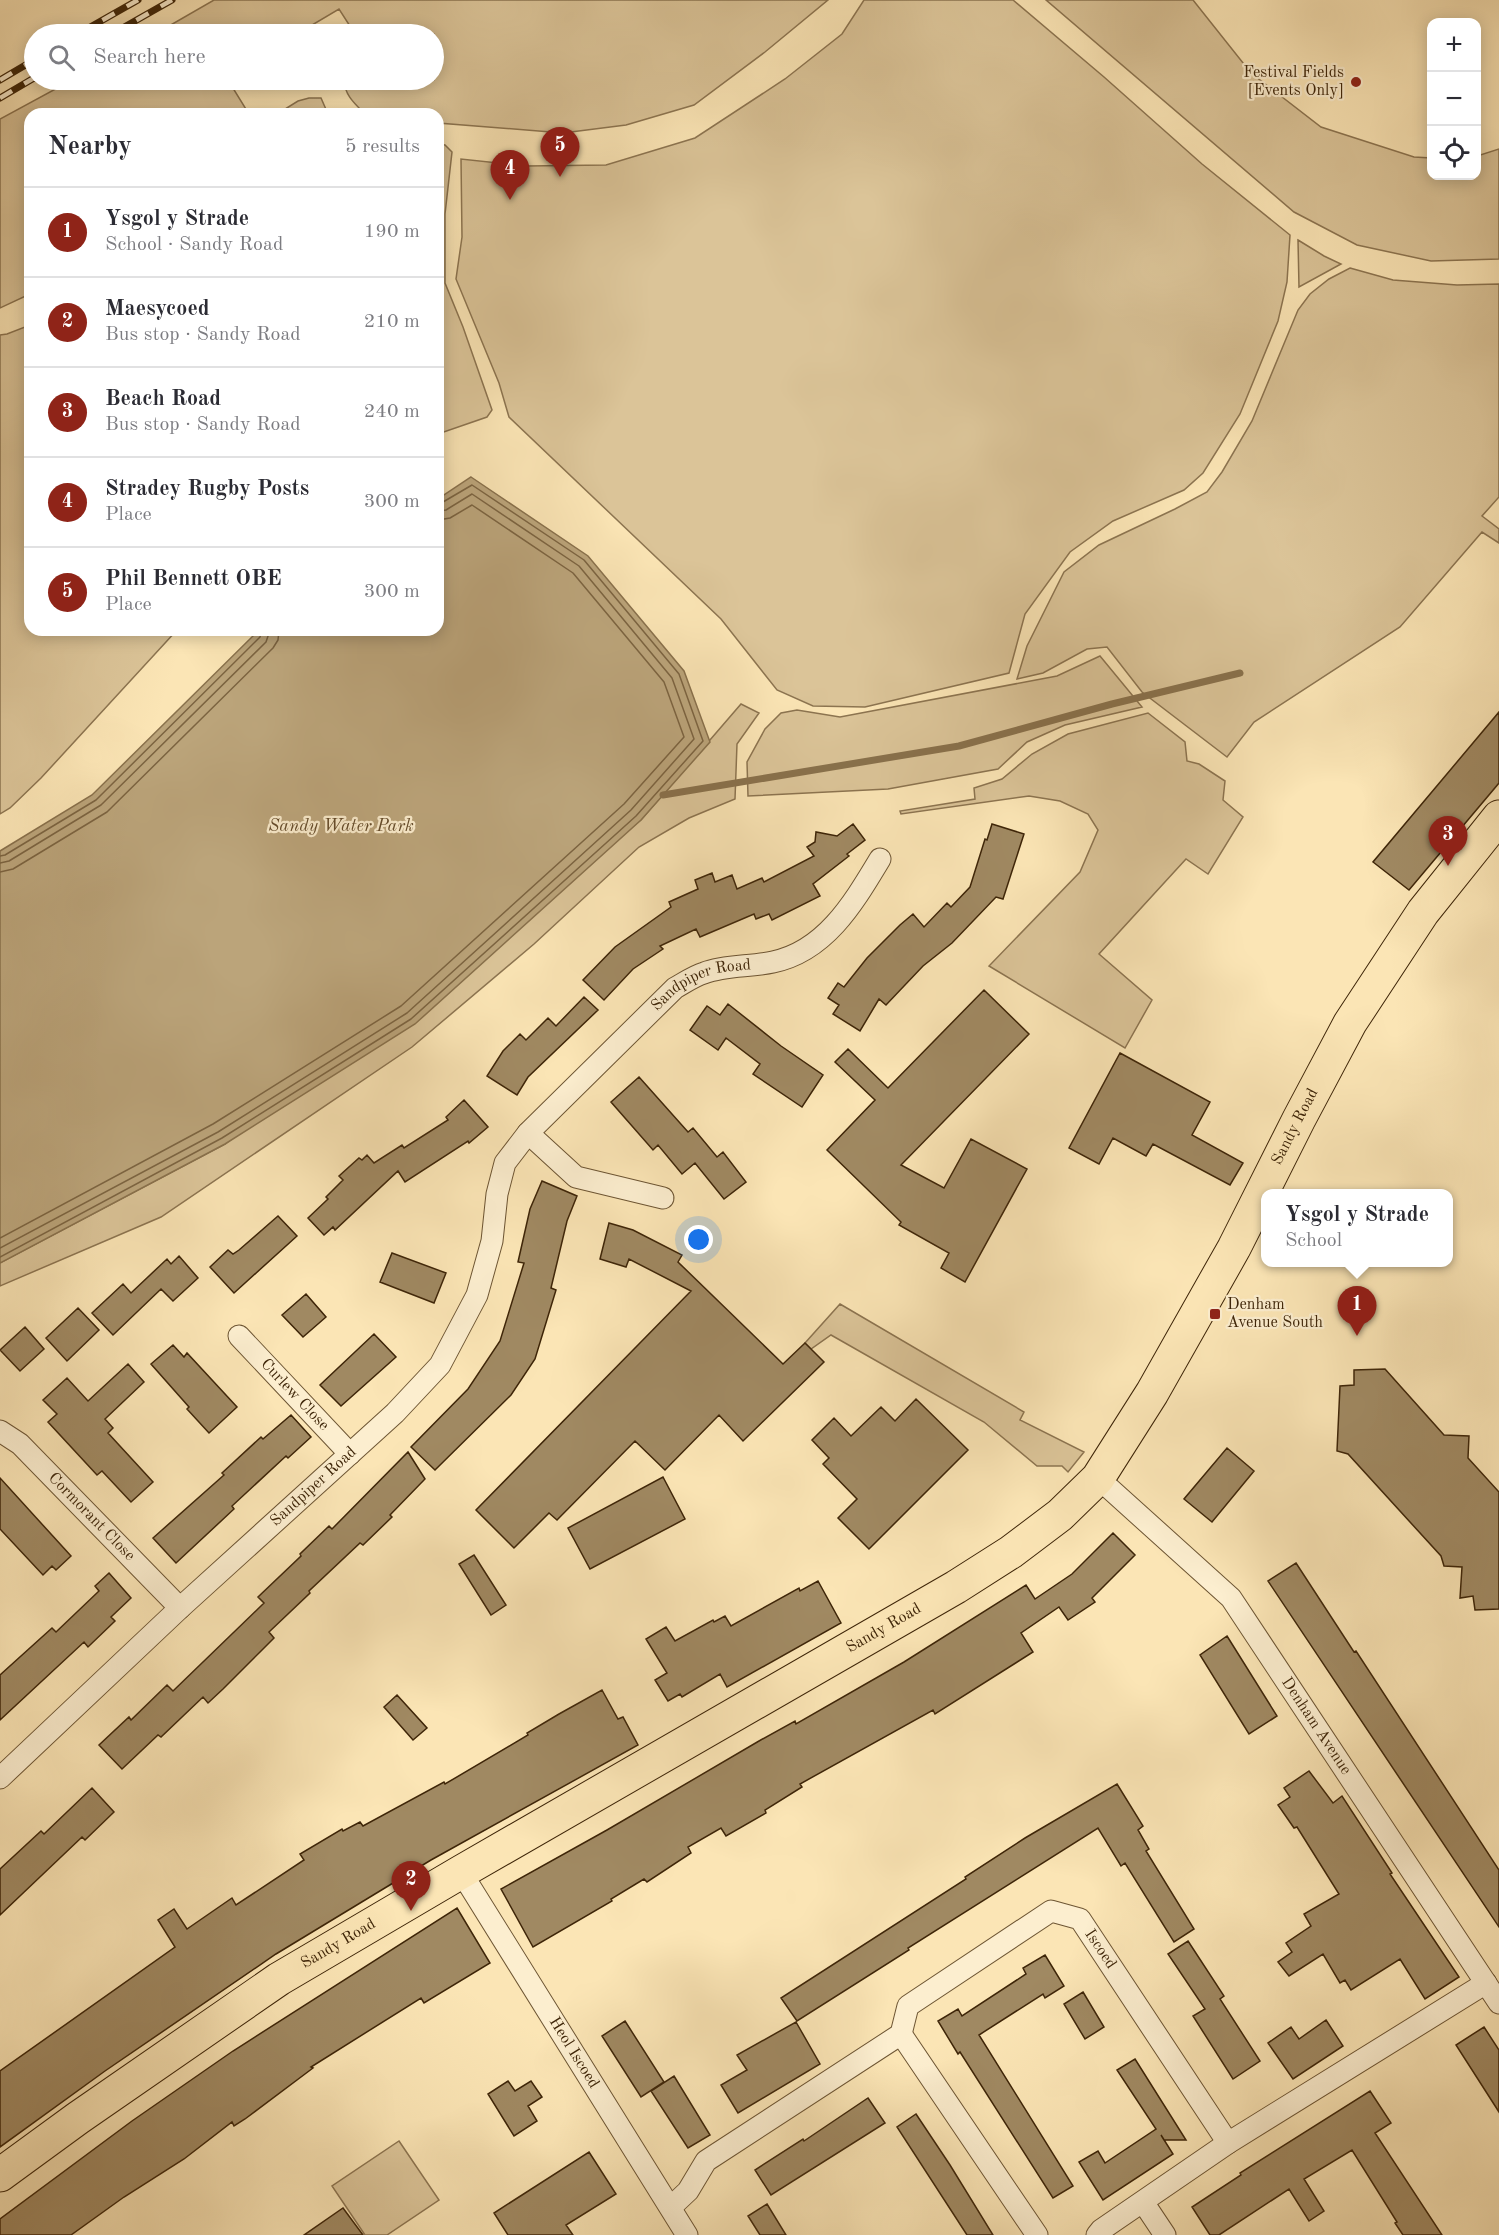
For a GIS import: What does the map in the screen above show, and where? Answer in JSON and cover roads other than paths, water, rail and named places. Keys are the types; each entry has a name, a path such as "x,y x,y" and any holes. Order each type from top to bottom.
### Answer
{"main road":[{"name":"Sandy Road","path":"1264,1189 1350,1023 1424,912 1499,817"},
{"name":"Sandy Road","path":"0,2175 78,2118 279,1979 956,1587 1011,1552 1060,1515 1098,1478 1152,1393 1234,1248 1261,1194"}],"street":[{"name":"Sandpiper Road","path":"0,1778 180,1608 395,1413 440,1365 477,1295 489,1252 497,1194 505,1163 528,1133 675,988 704,972 774,962 796,954 815,943 837,923 855,900 880,859"},
{"path":"528,1133 576,1177 663,1198"},
{"name":"Curlew Close","path":"238,1336 350,1454"},
{"name":"Cormorant Close","path":"0,1431 20,1444 180,1608"},
{"name":"Denham Avenue","path":"1098,1478 1231,1598 1499,2003"},
{"name":"Heol Iscoed","path":"461,1872 687,2235"},
{"name":"Iscoed","path":"901,2034 909,2006 1051,1911 1080,1918 1228,2143"},
{"path":"1097,2235 1228,2143 1486,1983"},
{"path":"671,2207 688,2192 706,2161 901,2034 1037,2235"},
{"path":"1143,2202 1165,2235"}],"water":[{"name":"Sandy Water Park","path":"471,477 588,556 684,671 710,742 641,820 415,1024 225,1144 0,1263 0,851 92,795 253,636 444,636 444,495"}],"waterway":[{"path":"663,795 959,746 1112,704 1240,673"}],"railway":[{"path":"96,24 138,0"},
{"path":"130,24 172,0"},
{"path":"0,80 24,66"},
{"path":"0,98 24,84"}],"place":[{"name":"Festival Fields [Events Only]","path":"1356,82"},
{"name":"Phil Bennett OBE","path":"560,177"},
{"name":"Stradey Rugby Posts","path":"510,200"},
{"name":"Beach Road","path":"1448,866"},
{"name":"Denham Avenue South","path":"1215,1314"},
{"name":"Ysgol y Strade","path":"1357,1336"},
{"name":"Maesycoed","path":"411,1911"}]}
